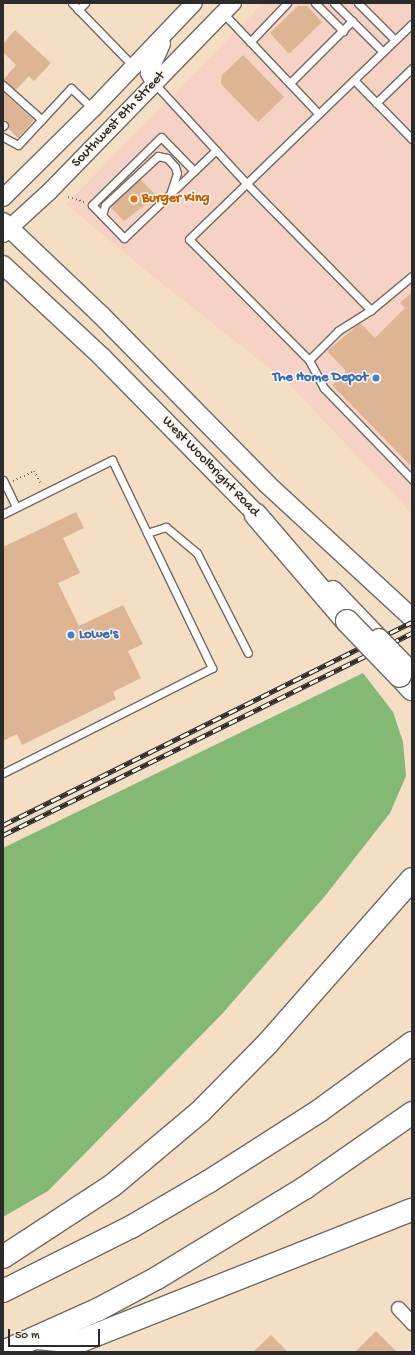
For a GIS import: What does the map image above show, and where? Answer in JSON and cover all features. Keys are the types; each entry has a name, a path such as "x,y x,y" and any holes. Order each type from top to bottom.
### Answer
{"highway":[{"path":"256,516 408,677"},
{"path":"3,1257 87,1204 138,1165 200,1112 268,1043 412,879"},
{"path":"3,1291 124,1230 208,1182 319,1111 412,1043"},
{"path":"3,1352 36,1338 157,1278 231,1234 338,1166 412,1113"},
{"path":"36,1338 78,1342 412,1210"}],"main road":[{"name":"West Woolbright Road","path":"5,228 100,314 267,484 412,618"},
{"name":"West Woolbright Road","path":"3,265 123,378 256,516"}],"street":[{"name":"Southwest 8th Street","path":"3,198 93,109 194,3"},
{"name":"Southwest 8th Street","path":"5,228 154,84 228,8"},
{"path":"154,84 149,72 151,64 171,26"},
{"path":"398,1308 412,1323"}],"lane":[{"path":"72,3 133,66"},
{"path":"78,10 85,3"},
{"path":"250,42 288,3"},
{"path":"315,3 343,31"},
{"path":"334,3 383,52"},
{"path":"358,3 395,40"},
{"path":"228,8 250,42 319,114"},
{"path":"290,83 352,21"},
{"path":"412,24 189,239 309,360 324,388 412,479"},
{"path":"376,103 412,68"},
{"path":"354,80 412,139"},
{"path":"154,84 247,184 371,310"},
{"path":"3,85 23,105 42,120"},
{"path":"3,137 18,145 70,88 93,109"},
{"path":"194,171 161,137 92,205 124,238 216,150"},
{"path":"102,215 105,205 158,156 167,158 175,167 177,173 171,193"},
{"path":"309,360 338,331 371,310 412,276"},
{"path":"3,514 112,460 212,668 3,773"},
{"path":"4,482 16,507"},
{"path":"147,533 166,527 197,553 248,653"}],"path":[{"path":"68,197 86,203"},
{"path":"4,482 34,471 45,493"}],"shaded area":[{"path":"263,3 412,3 412,514 288,383 145,270 66,204"}],"green space":[{"path":"363,673 393,712 403,742 406,776 390,813 325,896 222,1014 48,1191 3,1217 3,848"}],"building":[{"path":"298,6 307,6 322,22 289,54 270,33"},
{"path":"15,30 51,63 34,81 29,76 16,90 3,80 16,65 3,52 3,44"},
{"path":"243,55 284,97 258,122 221,84 222,75"},
{"path":"3,92 34,120 18,138 8,128 8,122 3,120"},
{"name":"Burger King","path":"140,179 157,196 124,221 110,207"},
{"name":"The Home Depot","path":"412,292 412,467 332,385 346,371 327,351 360,323 375,338 405,308 400,303"},
{"name":"Lowe's","path":"76,512 84,528 63,538 80,573 58,583 79,626 123,605 143,644 128,651 141,678 113,692 116,699 22,745 17,734 3,741 3,547"},
{"path":"376,1331 397,1352 355,1352"},
{"path":"271,1335 288,1352 253,1352"}],"railway":[{"path":"3,825 412,622"},
{"path":"3,835 412,633"}],"place":[{"name":"Burger King","path":"134,199"},
{"name":"The Home Depot","path":"376,378"},
{"name":"Lowe's","path":"71,635"}]}
